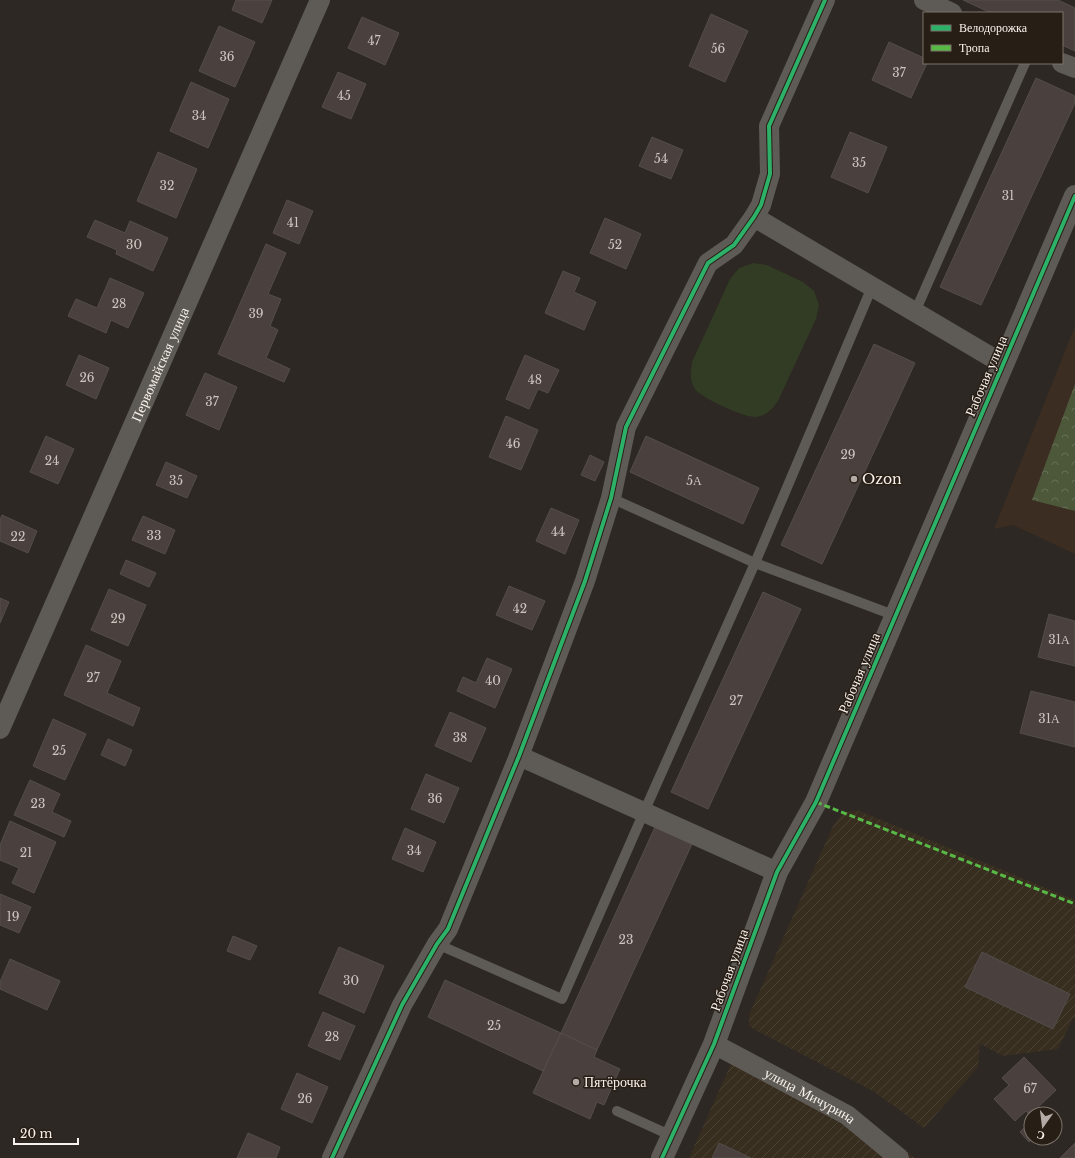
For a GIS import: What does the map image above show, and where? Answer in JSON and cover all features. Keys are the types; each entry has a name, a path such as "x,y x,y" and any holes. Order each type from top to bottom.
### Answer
{"street":[{"name":"Первомайская улица","path":"0,729 320,0"},
{"path":"332,1158 402,1005 437,944 448,929 519,756 585,581 611,498 626,427 708,263 734,245 754,217 760,205 770,174 769,126 825,0"},
{"path":"924,0 950,12"},
{"path":"1063,63 1075,68"},
{"name":"Рабочая улица","path":"662,1158 714,1044 777,872 816,802 1075,196"},
{"path":"754,217 1003,364"},
{"path":"519,756 777,872"},
{"name":"улица Мичурина","path":"714,1044 847,1115 899,1158"}],"lane":[{"path":"915,312 1025,64"},
{"path":"437,944 562,998 755,563 872,287"},
{"path":"611,498 755,563 896,616"},
{"path":"618,1110 672,1136"}],"shaded area":[{"path":"1075,326 1075,554 1013,525 994,529"},
{"path":"857,810 1075,900 1075,1018 1073,1018 1058,1049 1003,1056 980,1044 978,1067 924,1128 873,1091 749,1026 749,1015 833,826 843,813"},
{"path":"740,1058 860,1116 915,1158 689,1158 731,1064"}],"green space":[{"path":"753,263 767,265 803,282 814,291 819,305 816,319 778,401 766,414 756,417 733,411 699,393 695,389 691,376 692,362 730,279 739,268"},
{"path":"1075,384 1075,511 1032,500"}],"building":[{"path":"236,0 272,0 262,23 232,10"},
{"path":"963,0 1058,0 1075,8 1075,51 1063,45 1063,12 989,12"},
{"path":"711,14 748,31 725,82 689,66"},
{"path":"362,17 399,33 385,65 348,48"},
{"path":"219,26 255,42 235,87 199,71"},
{"path":"889,42 923,58 923,64 927,64 911,98 872,80"},
{"path":"338,72 366,84 351,119 322,107"},
{"path":"1036,78 1075,96 1075,103 981,305 940,287"},
{"path":"191,82 229,99 208,148 170,131"},
{"path":"850,132 887,147 868,193 831,177"},
{"path":"652,137 683,150 671,179 639,166"},
{"path":"158,152 197,169 176,218 137,201"},
{"path":"287,200 313,211 299,244 273,233"},
{"path":"605,218 641,234 626,269 590,253"},
{"path":"95,220 125,233 130,221 168,238 153,271 116,254 117,250 87,237"},
{"path":"266,244 286,253 268,294 281,299 270,326 278,330 266,358 290,369 284,382 218,354"},
{"path":"563,271 580,278 574,292 596,302 584,330 545,313"},
{"path":"110,278 144,293 128,328 111,320 106,333 68,316 76,299 97,308"},
{"path":"874,344 915,363 822,564 781,545"},
{"path":"79,355 109,368 96,399 66,385"},
{"path":"525,355 559,370 548,393 538,389 529,409 506,399"},
{"path":"205,373 237,387 219,430 186,415"},
{"path":"506,416 538,430 521,470 489,457"},
{"path":"46,436 74,449 58,484 30,472"},
{"path":"646,436 759,488 743,524 630,472"},
{"path":"590,455 604,462 595,481 581,475"},
{"path":"166,462 197,476 187,498 156,485"},
{"path":"551,508 579,520 565,554 536,541"},
{"path":"2,515 37,531 28,553 0,541 0,520"},
{"path":"143,516 175,530 165,554 132,540"},
{"path":"126,560 156,573 149,587 120,574"},
{"path":"509,586 545,601 532,630 496,615"},
{"path":"109,589 146,605 128,646 91,630"},
{"path":"763,592 801,609 708,809 671,792"},
{"path":"0,598 9,602 0,623"},
{"path":"1049,614 1075,621 1075,666 1038,657"},
{"path":"86,645 121,661 107,693 140,708 133,726 64,695"},
{"path":"487,658 512,669 495,708 457,691 463,677 476,683"},
{"path":"1031,691 1075,702 1075,747 1020,733"},
{"path":"450,712 486,728 471,762 435,746"},
{"path":"53,719 86,734 65,780 33,766"},
{"path":"108,739 132,750 125,766 101,755"},
{"path":"426,774 459,788 444,823 411,809"},
{"path":"30,780 60,794 52,812 71,821 64,837 14,815"},
{"path":"10,821 56,842 34,893 12,883 19,868 0,860 0,845"},
{"path":"655,827 692,844 597,1050 561,1033"},
{"path":"405,828 436,842 423,872 392,859"},
{"path":"0,894 31,907 19,933 0,925"},
{"path":"233,936 257,946 250,960 227,951"},
{"path":"339,947 384,966 364,1013 319,993"},
{"path":"982,952 1070,994 1053,1029 965,987"},
{"path":"10,959 60,981 47,1010 0,989 0,982"},
{"path":"445,980 561,1033 543,1071 428,1017"},
{"path":"323,1012 355,1026 340,1060 308,1046"},
{"name":"Пятёрочка","path":"561,1033 597,1050 594,1057 620,1069 604,1105 597,1102 590,1119 533,1093"},
{"path":"1024,1057 1056,1090 1039,1106 1023,1106 1023,1114 1015,1121 994,1099 1009,1085 1002,1078"},
{"path":"297,1073 328,1087 312,1123 281,1109"},
{"path":"248,1133 280,1147 276,1158 237,1158"},
{"path":"719,1143 751,1158 712,1158"},
{"path":"1075,1143 1075,1158 1060,1158"}],"marked path":[{"path":"816,802 1075,904"}],"cycle path":[{"path":"332,1158 402,1005 437,944 448,929 519,756 585,581 611,498 626,427 708,263 734,245 761,205 770,174 769,126 825,0"},
{"path":"662,1158 714,1044 777,872 816,802 1075,196"}],"place":[{"name":"Ozon","path":"854,479"},
{"name":"Пятёрочка","path":"576,1082"}]}
